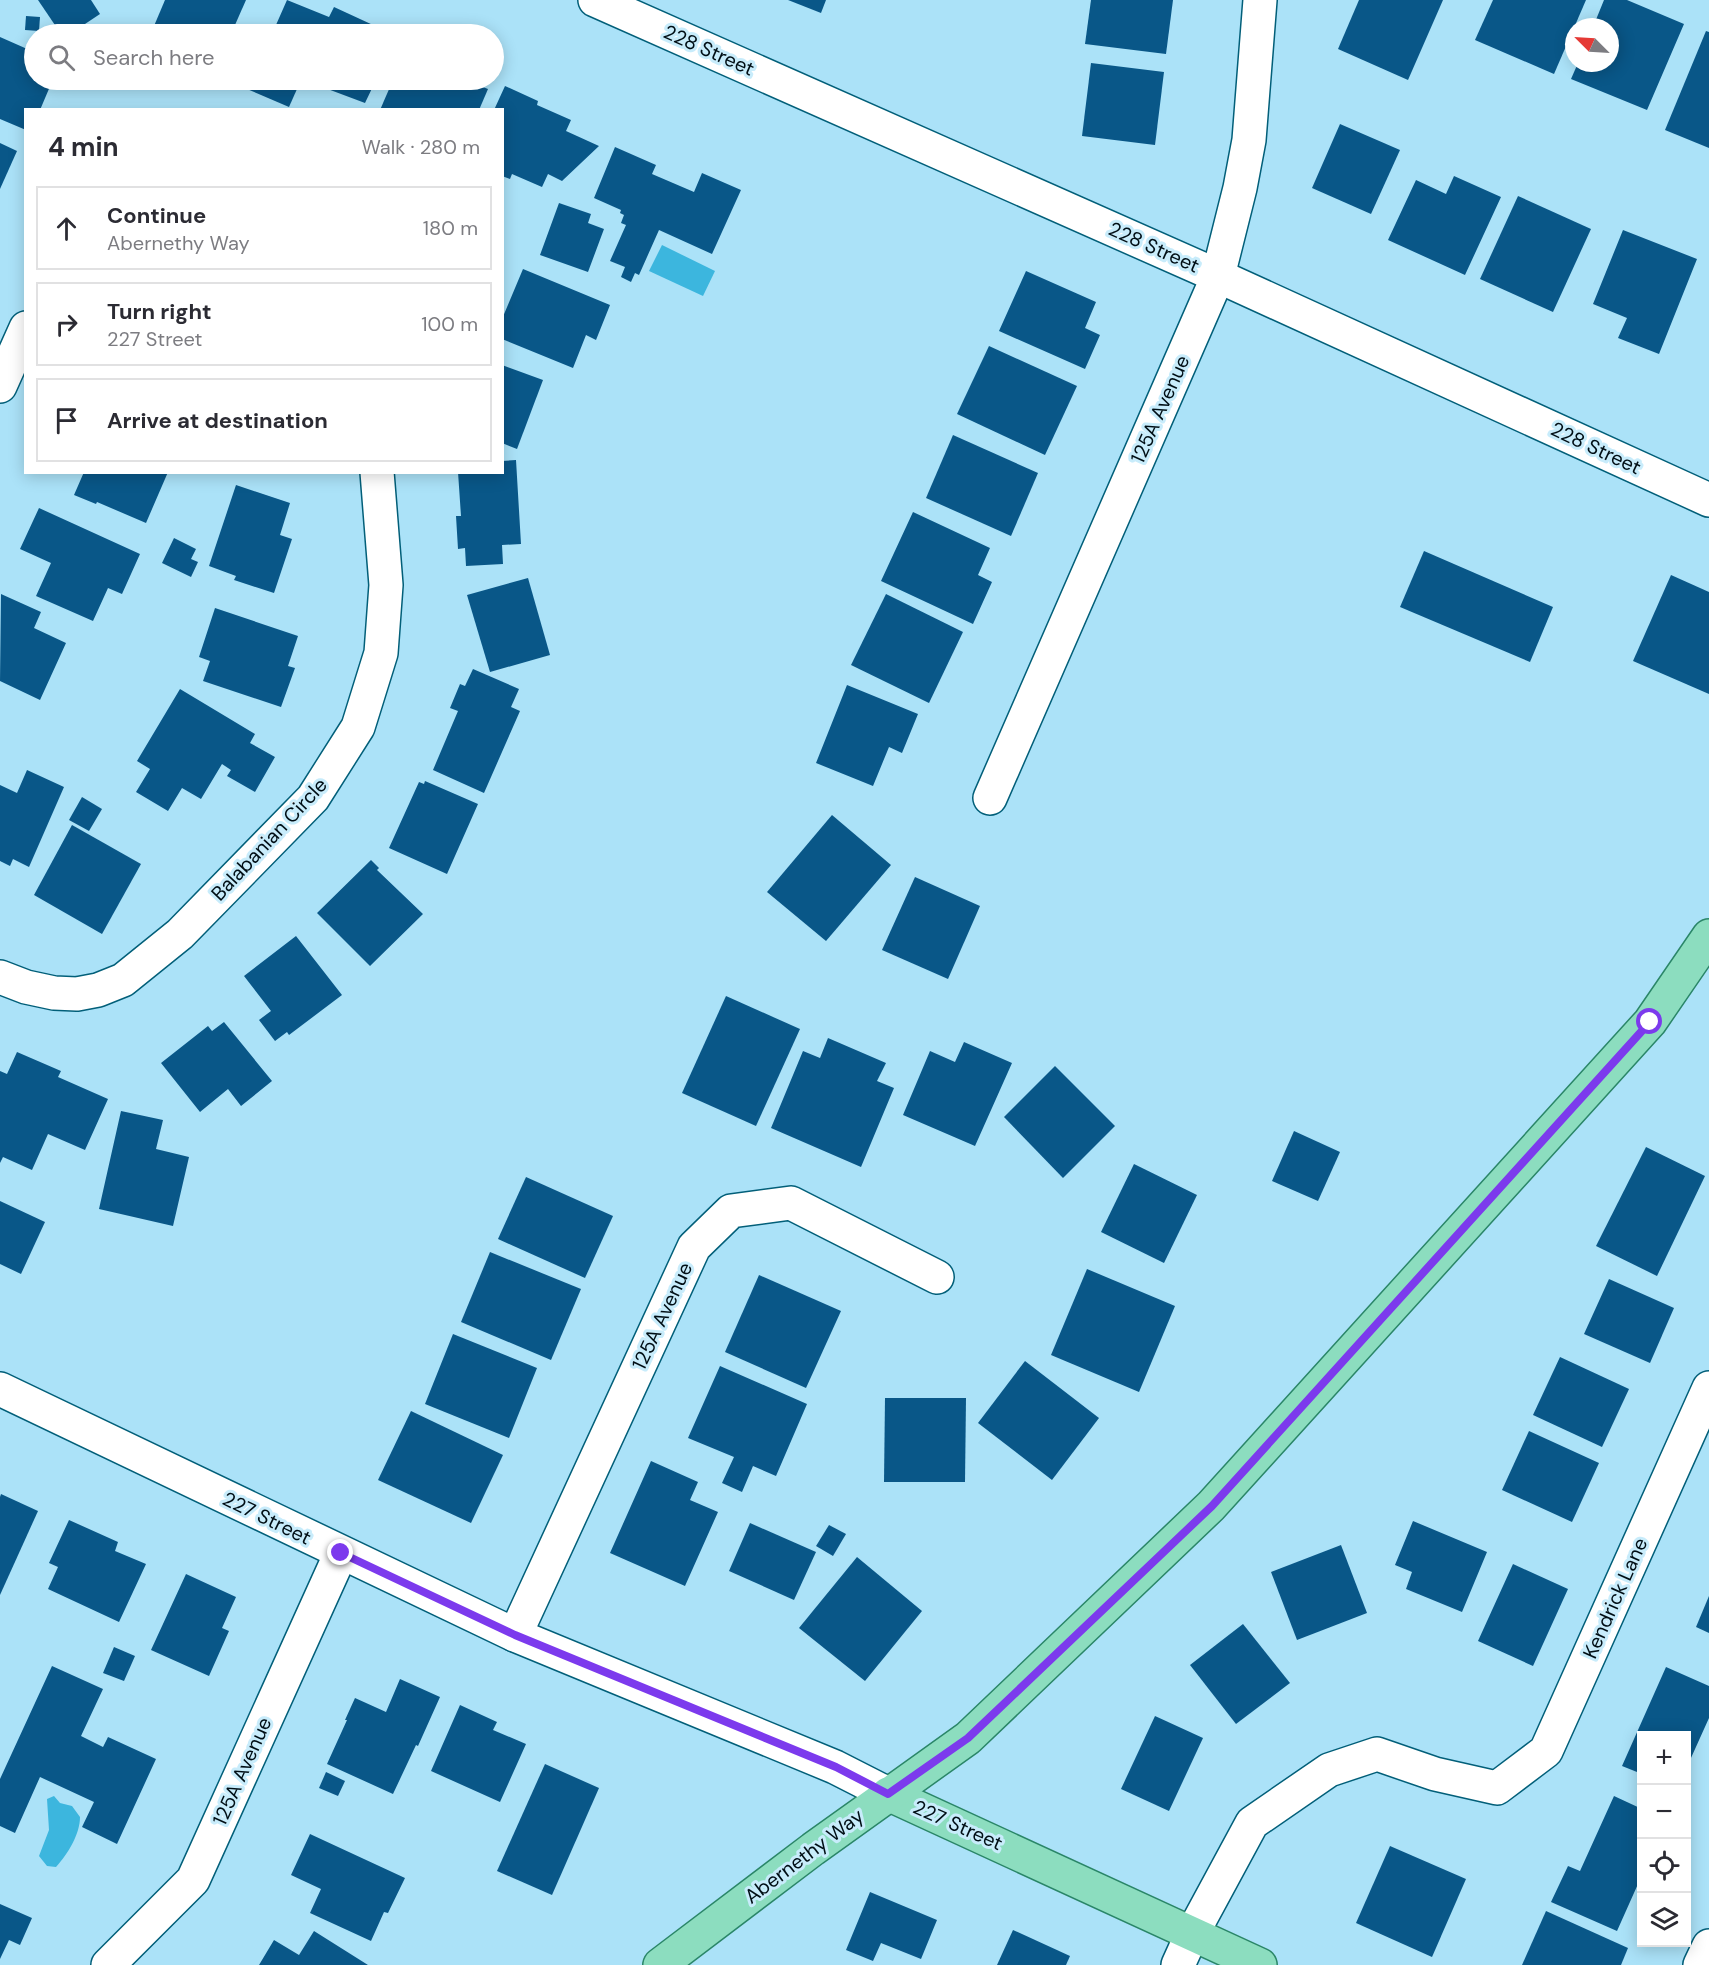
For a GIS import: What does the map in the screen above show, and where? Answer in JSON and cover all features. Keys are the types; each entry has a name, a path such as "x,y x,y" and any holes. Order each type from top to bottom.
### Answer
{"main road":[{"name":"Abernethy Way","path":"660,1965 888,1794 968,1738 1212,1506 1650,1022 1709,936"},
{"name":"227 Street","path":"888,1794 1260,1965"}],"street":[{"name":"228 Street","path":"596,0 657,13 1218,276 1709,500"},
{"name":"125A Avenue","path":"990,798 1218,276 1240,188 1249,140 1260,0"},
{"path":"0,386 24,332"},
{"name":"Balabanian Circle","path":"0,977 26,987 54,993 77,994 98,990 123,980 180,934 313,798 358,727 381,653 387,585 377,474"},
{"name":"125A Avenue","path":"515,1635 694,1247 732,1211 790,1203 937,1277"},
{"name":"Kendrick Lane","path":"1191,1934 1252,1823 1329,1770 1377,1754 1435,1774 1497,1788 1546,1751 1709,1388"},
{"name":"227 Street","path":"0,1389 515,1635 836,1767 888,1794"},
{"name":"125A Avenue","path":"108,1965 193,1880 341,1553"},
{"path":"1178,1965 1191,1934"},
{"path":"1700,1965 1709,1946"}],"water":[{"path":"662,245 715,271 703,296 649,271"},
{"path":"54,1796 60,1803 72,1806 80,1817 78,1830 72,1843 56,1867 47,1866 39,1856 49,1830 47,1799"}],"building":[{"path":"38,0 91,0 100,14 85,24 54,24"},
{"path":"165,0 246,0 235,24 155,24"},
{"path":"287,0 329,17 334,7 371,24 276,24"},
{"path":"788,0 826,0 821,13"},
{"path":"1091,0 1173,0 1166,54 1085,44"},
{"path":"1359,0 1443,0 1408,80 1338,49"},
{"path":"1493,0 1586,0 1578,18 1565,18 1565,49 1554,74 1475,40"},
{"path":"1604,0 1627,0 1684,24 1647,110 1571,79 1574,72 1619,72 1619,18 1597,18"},
{"path":"26,16 40,17 40,24 25,24"},
{"path":"1706,31 1709,32 1709,148 1665,130"},
{"path":"0,37 24,48 24,90 48,90 41,108 24,108 24,129 0,119"},
{"path":"1091,63 1164,72 1155,145 1082,136"},
{"path":"505,86 538,101 537,105 571,120 566,131 599,146 562,181 548,174 542,187 512,174 510,179 504,177 504,108 495,108"},
{"path":"249,90 297,90 289,107"},
{"path":"330,90 371,90 365,103"},
{"path":"389,90 488,90 480,108 381,108"},
{"path":"1340,124 1400,150 1371,214 1312,188"},
{"path":"0,143 17,151 0,189"},
{"path":"615,147 656,165 652,174 694,192 702,173 741,190 712,254 659,230 639,275 635,273 631,282 621,277 625,267 610,261 626,225 621,223 624,215 620,213 621,210 594,198"},
{"path":"1454,176 1501,197 1465,275 1388,240 1416,180 1446,194"},
{"path":"1518,196 1591,229 1553,312 1480,279"},
{"path":"559,203 591,214 588,223 604,229 588,272 540,255"},
{"path":"1623,230 1697,259 1659,354 1618,338 1627,318 1593,304"},
{"path":"523,269 610,305 596,340 586,335 573,368 504,340 504,314"},
{"path":"1026,271 1096,302 1085,328 1100,335 1085,369 999,331"},
{"path":"989,346 1077,386 1045,455 957,414"},
{"path":"504,366 543,380 517,449 504,444"},
{"path":"953,435 1038,473 1011,536 926,498"},
{"path":"516,460 521,544 502,545 503,564 466,566 465,548 458,549 456,516 461,516 458,474 504,474 504,461"},
{"path":"83,474 167,474 146,523 97,502 96,504 74,495"},
{"path":"236,485 290,503 280,535 292,539 274,593 234,580 236,576 209,566"},
{"path":"39,508 140,554 122,594 108,588 93,621 36,596 51,563 20,549"},
{"path":"913,512 990,548 978,575 992,582 973,624 881,581"},
{"path":"174,538 196,549 191,559 198,562 191,577 162,563"},
{"path":"1424,551 1553,607 1530,662 1400,607"},
{"path":"1671,575 1709,592 1709,694 1633,661"},
{"path":"528,578 550,655 490,672 467,595"},
{"path":"1,594 41,612 34,628 66,643 40,700 0,681"},
{"path":"886,594 963,632 929,703 851,665"},
{"path":"215,608 298,636 288,666 295,668 281,707 203,681 210,661 199,657"},
{"path":"473,669 519,689 511,707 520,711 484,793 433,770 458,711 450,708 460,684 465,686"},
{"path":"847,685 918,714 902,753 889,747 873,786 816,763"},
{"path":"180,689 255,734 250,743 275,757 255,792 227,776 231,770 222,764 201,799 182,788 168,811 136,792 150,769 137,761"},
{"path":"27,770 64,787 29,867 13,859 10,866 0,861 0,785 17,793"},
{"path":"425,781 478,804 447,874 389,848 419,782 424,784"},
{"path":"82,797 102,809 89,831 69,820"},
{"path":"832,815 891,865 826,941 767,892"},
{"path":"72,825 141,864 102,934 34,895"},
{"path":"371,860 379,868 377,870 423,914 370,966 317,913"},
{"path":"915,877 980,906 948,979 882,950"},
{"path":"296,936 342,995 289,1035 287,1032 275,1041 259,1020 271,1011 244,976"},
{"path":"726,996 800,1029 756,1126 682,1093"},
{"path":"224,1022 272,1081 241,1106 228,1089 200,1112 161,1063 208,1026 212,1031"},
{"path":"828,1038 886,1063 877,1081 894,1088 861,1167 771,1128 803,1051 820,1058"},
{"path":"964,1042 1012,1063 975,1146 903,1115 930,1051 955,1062"},
{"path":"17,1052 61,1071 58,1077 108,1099 85,1150 48,1134 32,1170 3,1157 0,1163 0,1071 7,1074"},
{"path":"1055,1066 1115,1126 1063,1178 1004,1117"},
{"path":"121,1111 163,1120 156,1149 189,1157 173,1226 99,1209"},
{"path":"1294,1131 1340,1152 1318,1201 1272,1181"},
{"path":"1646,1147 1705,1176 1657,1276 1596,1246"},
{"path":"1134,1164 1197,1195 1164,1263 1101,1232"},
{"path":"526,1177 613,1216 585,1278 498,1239"},
{"path":"0,1201 45,1222 21,1274 0,1264"},
{"path":"490,1252 581,1289 551,1360 461,1322"},
{"path":"1087,1269 1175,1306 1139,1392 1051,1355"},
{"path":"759,1275 841,1311 806,1388 725,1352"},
{"path":"1609,1279 1674,1308 1650,1363 1584,1334"},
{"path":"453,1334 537,1368 509,1438 425,1404"},
{"path":"1560,1357 1629,1389 1602,1447 1533,1415"},
{"path":"1025,1361 1099,1418 1052,1480 978,1423"},
{"path":"720,1366 807,1404 776,1476 753,1466 742,1492 722,1483 734,1457 688,1438"},
{"path":"885,1398 966,1398 965,1482 884,1482"},
{"path":"411,1411 503,1455 471,1523 378,1480"},
{"path":"1529,1431 1599,1463 1572,1522 1502,1490"},
{"path":"651,1461 698,1482 690,1500 718,1512 685,1586 610,1553"},
{"path":"1,1494 38,1511 0,1595 0,1497"},
{"path":"69,1520 118,1542 115,1551 146,1564 119,1622 48,1589 58,1567 49,1563"},
{"path":"1413,1521 1487,1552 1462,1612 1406,1589 1412,1572 1395,1565"},
{"path":"750,1523 816,1552 794,1600 729,1571"},
{"path":"829,1525 846,1534 833,1556 816,1546"},
{"path":"1341,1545 1367,1613 1297,1640 1271,1572"},
{"path":"857,1557 922,1611 865,1681 799,1628"},
{"path":"1513,1564 1568,1589 1533,1666 1478,1641"},
{"path":"186,1574 236,1597 222,1628 229,1631 209,1676 151,1650"},
{"path":"1709,1596 1709,1633 1696,1627"},
{"path":"1243,1624 1290,1683 1236,1724 1190,1665"},
{"path":"114,1647 135,1656 124,1681 103,1673"},
{"path":"52,1666 103,1689 81,1736 103,1747 108,1737 156,1759 117,1844 82,1827 94,1802 40,1777 15,1833 0,1826 0,1779"},
{"path":"1666,1667 1709,1686 1709,1718 1691,1758 1691,1731 1638,1731"},
{"path":"400,1679 440,1697 393,1794 327,1764 355,1698 386,1712"},
{"path":"460,1705 497,1722 493,1730 526,1744 500,1802 431,1771"},
{"path":"1155,1716 1203,1738 1169,1811 1121,1789"},
{"path":"1637,1732 1637,1772 1622,1766"},
{"path":"545,1764 599,1788 552,1895 497,1871"},
{"path":"326,1772 345,1781 338,1796 319,1788"},
{"path":"1614,1796 1637,1807 1637,1886 1617,1931 1551,1902 1568,1866 1580,1871"},
{"path":"310,1834 405,1878 388,1913 384,1912 371,1941 310,1913 321,1889 291,1875"},
{"path":"1390,1846 1466,1879 1432,1957 1356,1923"},
{"path":"870,1892 937,1920 921,1959 881,1943 873,1961 846,1950"},
{"path":"0,1904 32,1918 20,1945 9,1940 0,1959"},
{"path":"1546,1911 1628,1948 1621,1965 1522,1965"},
{"path":"1013,1930 1070,1956 1066,1965 997,1965"},
{"path":"314,1931 368,1965 259,1965 274,1940 299,1955"}],"route":[{"path":"341,1553 515,1635 836,1767 888,1794 968,1738 1212,1506 1650,1022"}]}
